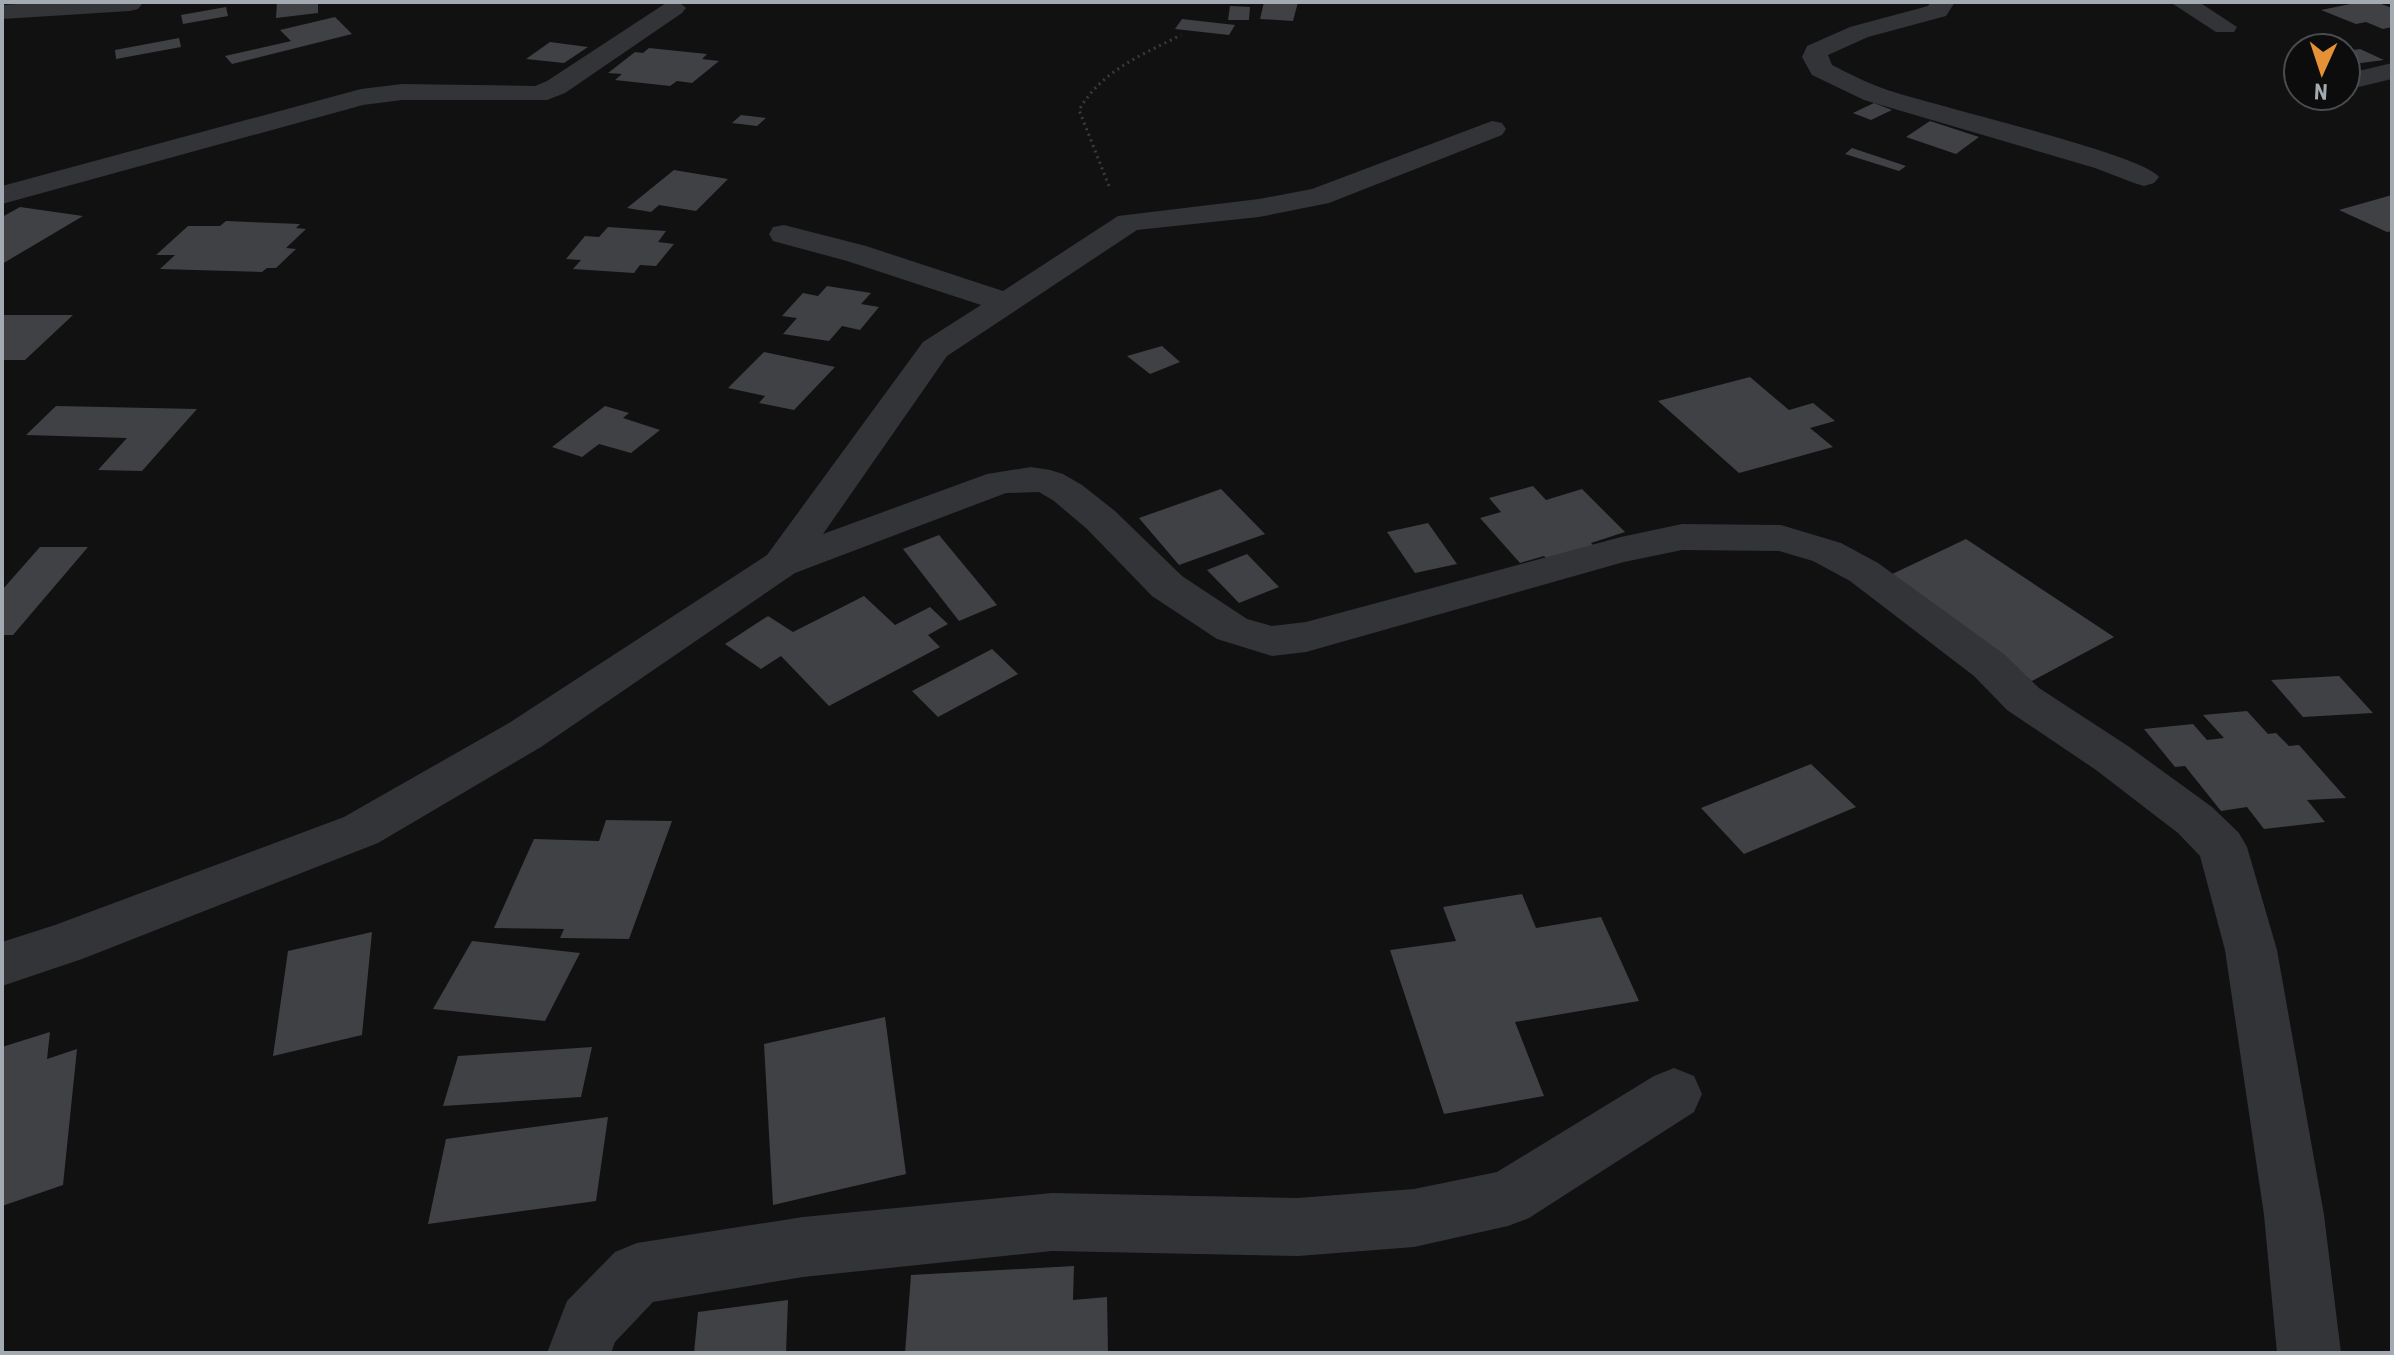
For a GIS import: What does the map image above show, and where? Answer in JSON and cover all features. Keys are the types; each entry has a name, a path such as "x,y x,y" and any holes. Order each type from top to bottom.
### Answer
{"street":[{"path":"1943,2 1937,11 1859,32 1816,51 1815,57 1821,70 1873,94 2105,162 2144,177"},
{"path":"2182,2 2225,27"},
{"path":"2,12 130,4"},
{"path":"2,195 361,97 402,92 538,94 556,87 674,8"},
{"path":"2362,78 2392,71"},
{"path":"781,564 935,349 1129,222 1259,208 1319,197 1492,129"},
{"path":"784,234 855,253 1007,303"},
{"path":"2,964 64,944 361,830 525,735 781,564 1000,482 1031,479 1050,482 1101,520 1167,586 1232,629 1272,641 1306,637 1621,550 1682,537 1781,538 1827,552 1864,572 1989,665 2023,699 2112,758 2195,820 2222,847 2251,950 2294,1215 2309,1353"},
{"path":"579,1353 589,1323 637,1274 803,1247 1052,1222 1298,1227 1414,1218 1508,1198 1674,1094"}],"path":[{"path":"1129,222 1092,149 1079,110 1100,80 1181,35"}],"building":[{"path":"277,2 318,2 318,13 276,18"},
{"path":"1264,2 1298,2 1293,21 1260,19"},
{"path":"2376,2 2392,8 2392,27 2383,29 2366,22 2356,24 2321,10"},
{"path":"1230,6 1250,7 1249,20 1228,20"},
{"path":"226,7 228,16 183,24 181,15"},
{"path":"335,17 352,34 232,64 225,56 291,41 280,30"},
{"path":"1182,19 1235,25 1229,35 1175,29"},
{"path":"179,38 181,47 116,59 115,50"},
{"path":"550,42 588,47 564,63 526,59"},
{"path":"649,48 707,54 702,59 719,61 692,83 677,81 670,86 615,80 622,74 608,73 635,52 643,53"},
{"path":"2362,50 2384,60 2362,63"},
{"path":"1874,103 1892,110 1871,120 1853,113"},
{"path":"741,115 766,118 757,126 732,123"},
{"path":"1930,121 1979,137 1956,154 1906,137"},
{"path":"1852,148 1906,166 1899,171 1845,154"},
{"path":"674,170 728,179 696,211 659,205 651,212 627,208"},
{"path":"2392,195 2392,231 2387,232 2339,210"},
{"path":"20,207 83,216 2,264 2,217"},
{"path":"226,221 300,224 296,228 306,229 286,248 296,249 276,268 267,268 262,272 160,269 175,255 156,255 188,226 220,226"},
{"path":"608,227 666,231 658,242 674,244 656,266 640,265 634,273 573,269 581,260 566,259 585,236 599,237"},
{"path":"827,286 871,293 861,304 879,307 860,330 842,326 829,341 783,334 797,318 782,316 803,293 818,296"},
{"path":"2,315 73,315 25,360 2,360"},
{"path":"1162,346 1180,362 1150,374 1127,356"},
{"path":"764,352 835,367 794,410 759,403 765,396 728,388"},
{"path":"1750,377 1789,410 1813,403 1835,421 1810,428 1833,447 1739,473 1658,401"},
{"path":"56,406 197,409 142,471 98,470 127,438 26,435"},
{"path":"605,406 629,413 623,418 660,430 631,453 599,444 582,457 552,447"},
{"path":"1533,486 1546,500 1582,489 1625,532 1591,543 1597,549 1551,563 1544,556 1520,563 1480,518 1501,512 1489,498"},
{"path":"1221,489 1265,534 1179,565 1139,518"},
{"path":"1428,523 1457,564 1415,573 1387,532"},
{"path":"939,535 997,605 959,621 903,549"},
{"path":"1966,539 2114,637 2032,681 1886,577"},
{"path":"40,547 88,547 13,635 2,635 2,590"},
{"path":"1247,554 1279,587 1239,603 1207,570"},
{"path":"864,596 895,625 930,607 948,624 928,635 940,647 829,706 781,656 761,669 725,644 768,616 793,632"},
{"path":"992,649 1018,674 938,717 912,691"},
{"path":"2339,676 2373,713 2303,717 2271,680"},
{"path":"2247,711 2268,734 2276,733 2289,746 2299,745 2346,798 2307,800 2325,822 2264,829 2247,807 2221,811 2185,766 2175,767 2144,729 2193,724 2207,740 2224,738 2203,715"},
{"path":"1811,764 1856,807 1744,854 1701,808"},
{"path":"606,820 672,821 629,939 560,938 564,929 494,928 534,839 599,841"},
{"path":"1522,894 1536,928 1601,917 1639,1001 1515,1022 1544,1096 1444,1114 1390,950 1456,941 1443,907"},
{"path":"372,932 362,1035 273,1056 288,951"},
{"path":"472,941 580,953 545,1021 433,1009"},
{"path":"885,1017 906,1174 773,1205 764,1044"},
{"path":"50,1032 47,1059 77,1049 63,1185 2,1206 2,1047"},
{"path":"592,1047 581,1097 443,1106 458,1056"},
{"path":"608,1117 596,1201 428,1224 446,1139"},
{"path":"1074,1266 1073,1300 1107,1297 1108,1353 905,1353 911,1275"},
{"path":"788,1300 786,1353 694,1353 698,1312"}]}
